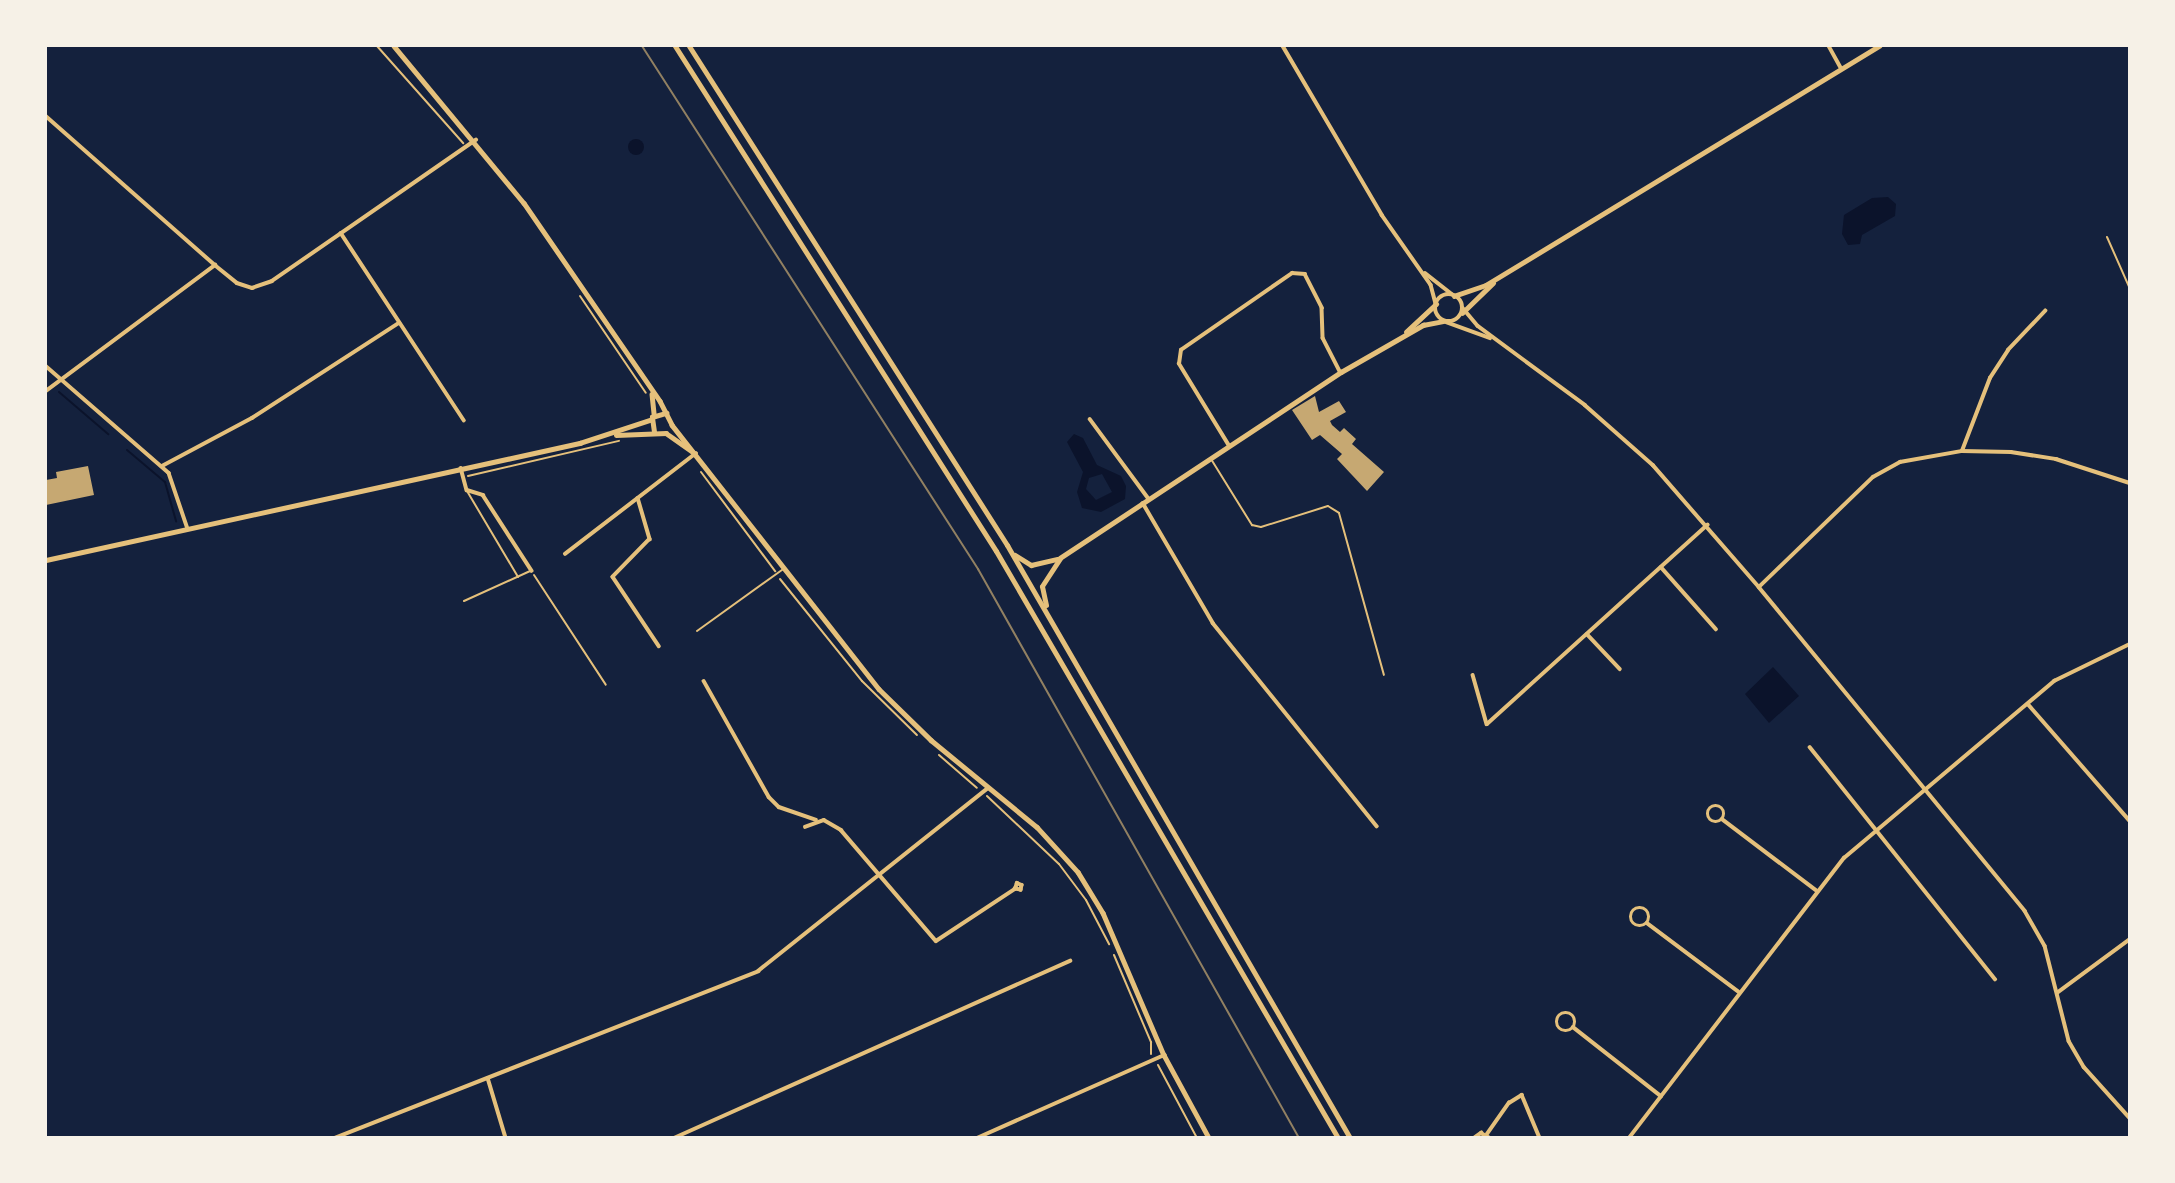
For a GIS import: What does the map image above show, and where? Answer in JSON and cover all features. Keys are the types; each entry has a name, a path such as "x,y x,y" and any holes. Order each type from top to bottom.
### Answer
{"highway":[{"path":"675,46 996,551 1338,1138"},
{"path":"689,46 1007,545 1350,1138"},
{"path":"1007,545 1027,564 1060,558"},
{"path":"1050,618 1041,586 1060,558"}],"street":[{"path":"394,46 476,140 667,413 672,425 696,453 780,572 879,689 988,788 1037,827 1092,893 1164,1055 1209,1138"},
{"path":"1283,46 1382,215 1431,285 1443,321 1495,340"},
{"path":"1829,46 1841,68"},
{"path":"1401,337 1441,297 1473,292 1879,46"},
{"path":"46,116 215,265 242,286 258,288 476,140"},
{"path":"341,233 464,420"},
{"path":"46,391 215,265"},
{"path":"1420,269 1454,296 1463,311 1495,340 1593,412 1653,465 1759,587 2032,922 2045,946 2076,1055 2130,1118"},
{"path":"1060,558 1341,372 1401,337 1443,321 1455,320 1505,272"},
{"path":"1229,446 1179,364 1181,350 1292,273 1305,274 1322,308 1323,338 1341,372"},
{"path":"1962,451 1990,378 2008,350 2045,311"},
{"path":"162,466 252,418 399,323"},
{"path":"46,366 162,466 177,485 188,529"},
{"path":"609,436 650,420 654,414 650,390"},
{"path":"654,414 667,413"},
{"path":"1090,419 1146,501 1213,623 1377,826"},
{"path":"650,420 655,432"},
{"path":"666,433 672,425"},
{"path":"46,560 609,436 666,433 696,453"},
{"path":"1759,587 1883,469 1929,454 1962,451 2056,459 2130,483"},
{"path":"565,554 696,453"},
{"path":"461,468 467,490 483,495 531,571"},
{"path":"638,498 650,539 613,577 659,646"},
{"path":"1473,675 1487,724 1707,525"},
{"path":"1661,567 1716,629"},
{"path":"1587,634 1620,669"},
{"path":"1629,1138 1738,991 1844,858 1926,792 2054,681 2130,644"},
{"path":"704,681 769,797 779,807 841,830 879,878 936,941 1015,889"},
{"path":"2028,704 2130,821"},
{"path":"1810,747 1995,979"},
{"path":"335,1138 758,971 879,878 988,788"},
{"path":"1723,818 1710,820 1708,810 1720,807 1723,818 1816,890"},
{"path":"805,827 816,820"},
{"path":"1647,923 1647,910 1633,911 1636,925 1647,923 1738,991"},
{"path":"2057,993 2130,939"},
{"path":"674,1138 1070,961"},
{"path":"1573,1027 1572,1016 1559,1016 1560,1028 1573,1027 1661,1096"},
{"path":"977,1138 1164,1055"},
{"path":"488,1078 506,1138"},
{"path":"1474,1138 1488,1136 1509,1103 1522,1095 1540,1138"}],"lane":[{"path":"2107,237 2130,289"},
{"path":"1210,458 1252,525 1261,527 1328,506 1339,513 1384,675"},
{"path":"467,490 518,577"},
{"path":"464,601 531,571"},
{"path":"697,631 780,572"}],"path":[{"path":"377,46 467,147"},
{"path":"574,287 650,402"},
{"path":"698,468 862,681 921,739"},
{"path":"531,571 607,685"},
{"path":"931,748 1044,847 1086,900 1111,947 1154,1059 1197,1138"}],"water":[{"path":"636,139 642,141 642,153 636,155 630,153 628,147 630,141"},
{"path":"1888,197 1896,204 1895,216 1862,235 1860,244 1848,245 1842,234 1844,215 1872,198"},
{"path":"1074,434 1083,438 1097,465 1121,476 1126,486 1125,499 1101,512 1082,508 1077,492 1083,472 1067,442","holes":["1102,474 1112,492 1096,500 1086,489 1089,478"]},
{"path":"1773,667 1799,696 1769,723 1745,694"}],"building":[{"path":"1315,396 1319,412 1339,401 1346,412 1330,421 1332,425 1340,432 1344,428 1356,439 1352,444 1384,472 1367,491 1337,459 1342,454 1320,435 1312,440 1292,410"},
{"path":"88,466 94,495 46,505 46,480 57,478 56,472"}],"waterway":[{"path":"59,392 108,434"},
{"path":"127,450 165,482 176,521"}],"railway":[{"path":"642,46 978,569 1299,1138"}]}
